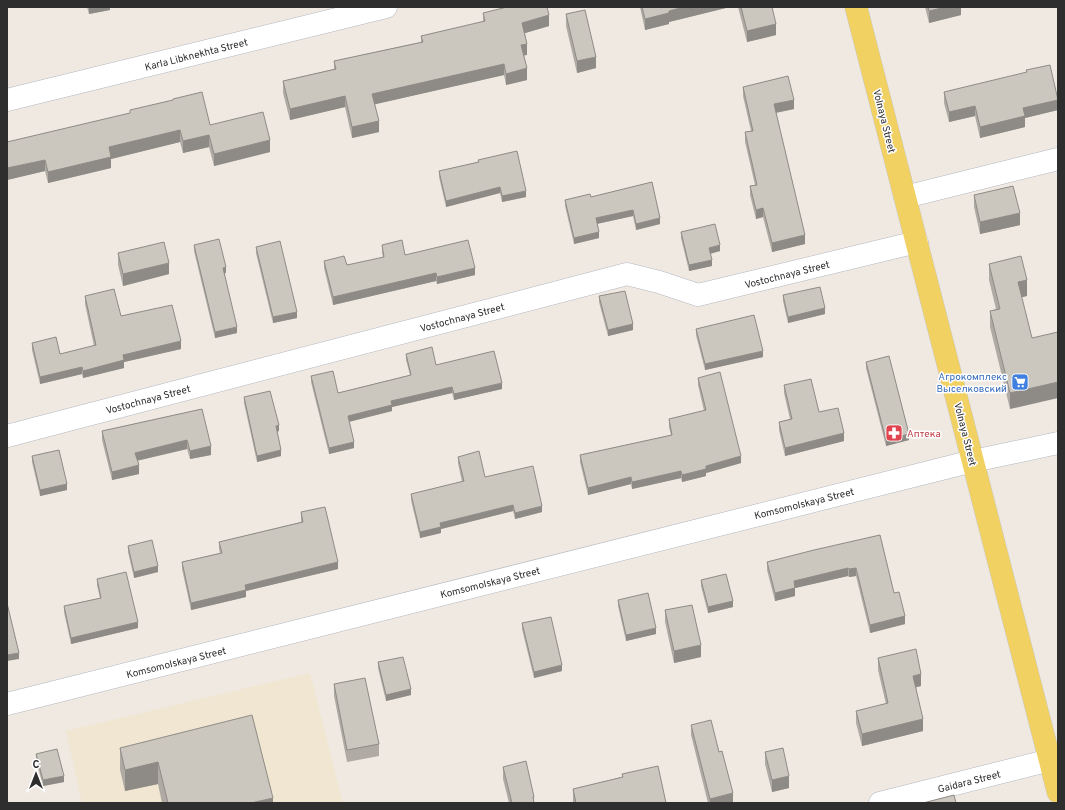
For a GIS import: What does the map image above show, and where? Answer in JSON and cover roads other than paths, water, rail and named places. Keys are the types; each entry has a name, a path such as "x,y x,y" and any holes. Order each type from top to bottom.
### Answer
{"main road":[{"name":"Volnaya Street","path":"856,7 973,461 1054,759 1058,792"}],"street":[{"name":"Karla Libknekhta Street","path":"7,100 386,7"},
{"path":"905,197 1058,159"},
{"name":"Vostochnaya Street","path":"7,436 627,274 660,282 698,295 917,242"},
{"name":"Komsomolskaya Street","path":"7,704 973,461 1058,442"},
{"name":"Gaidara Street","path":"880,803 1054,759"}],"place":[{"name":"Агрокомплекс Выселковский","path":"1020,382"},
{"name":"Аптека","path":"894,433"}]}
